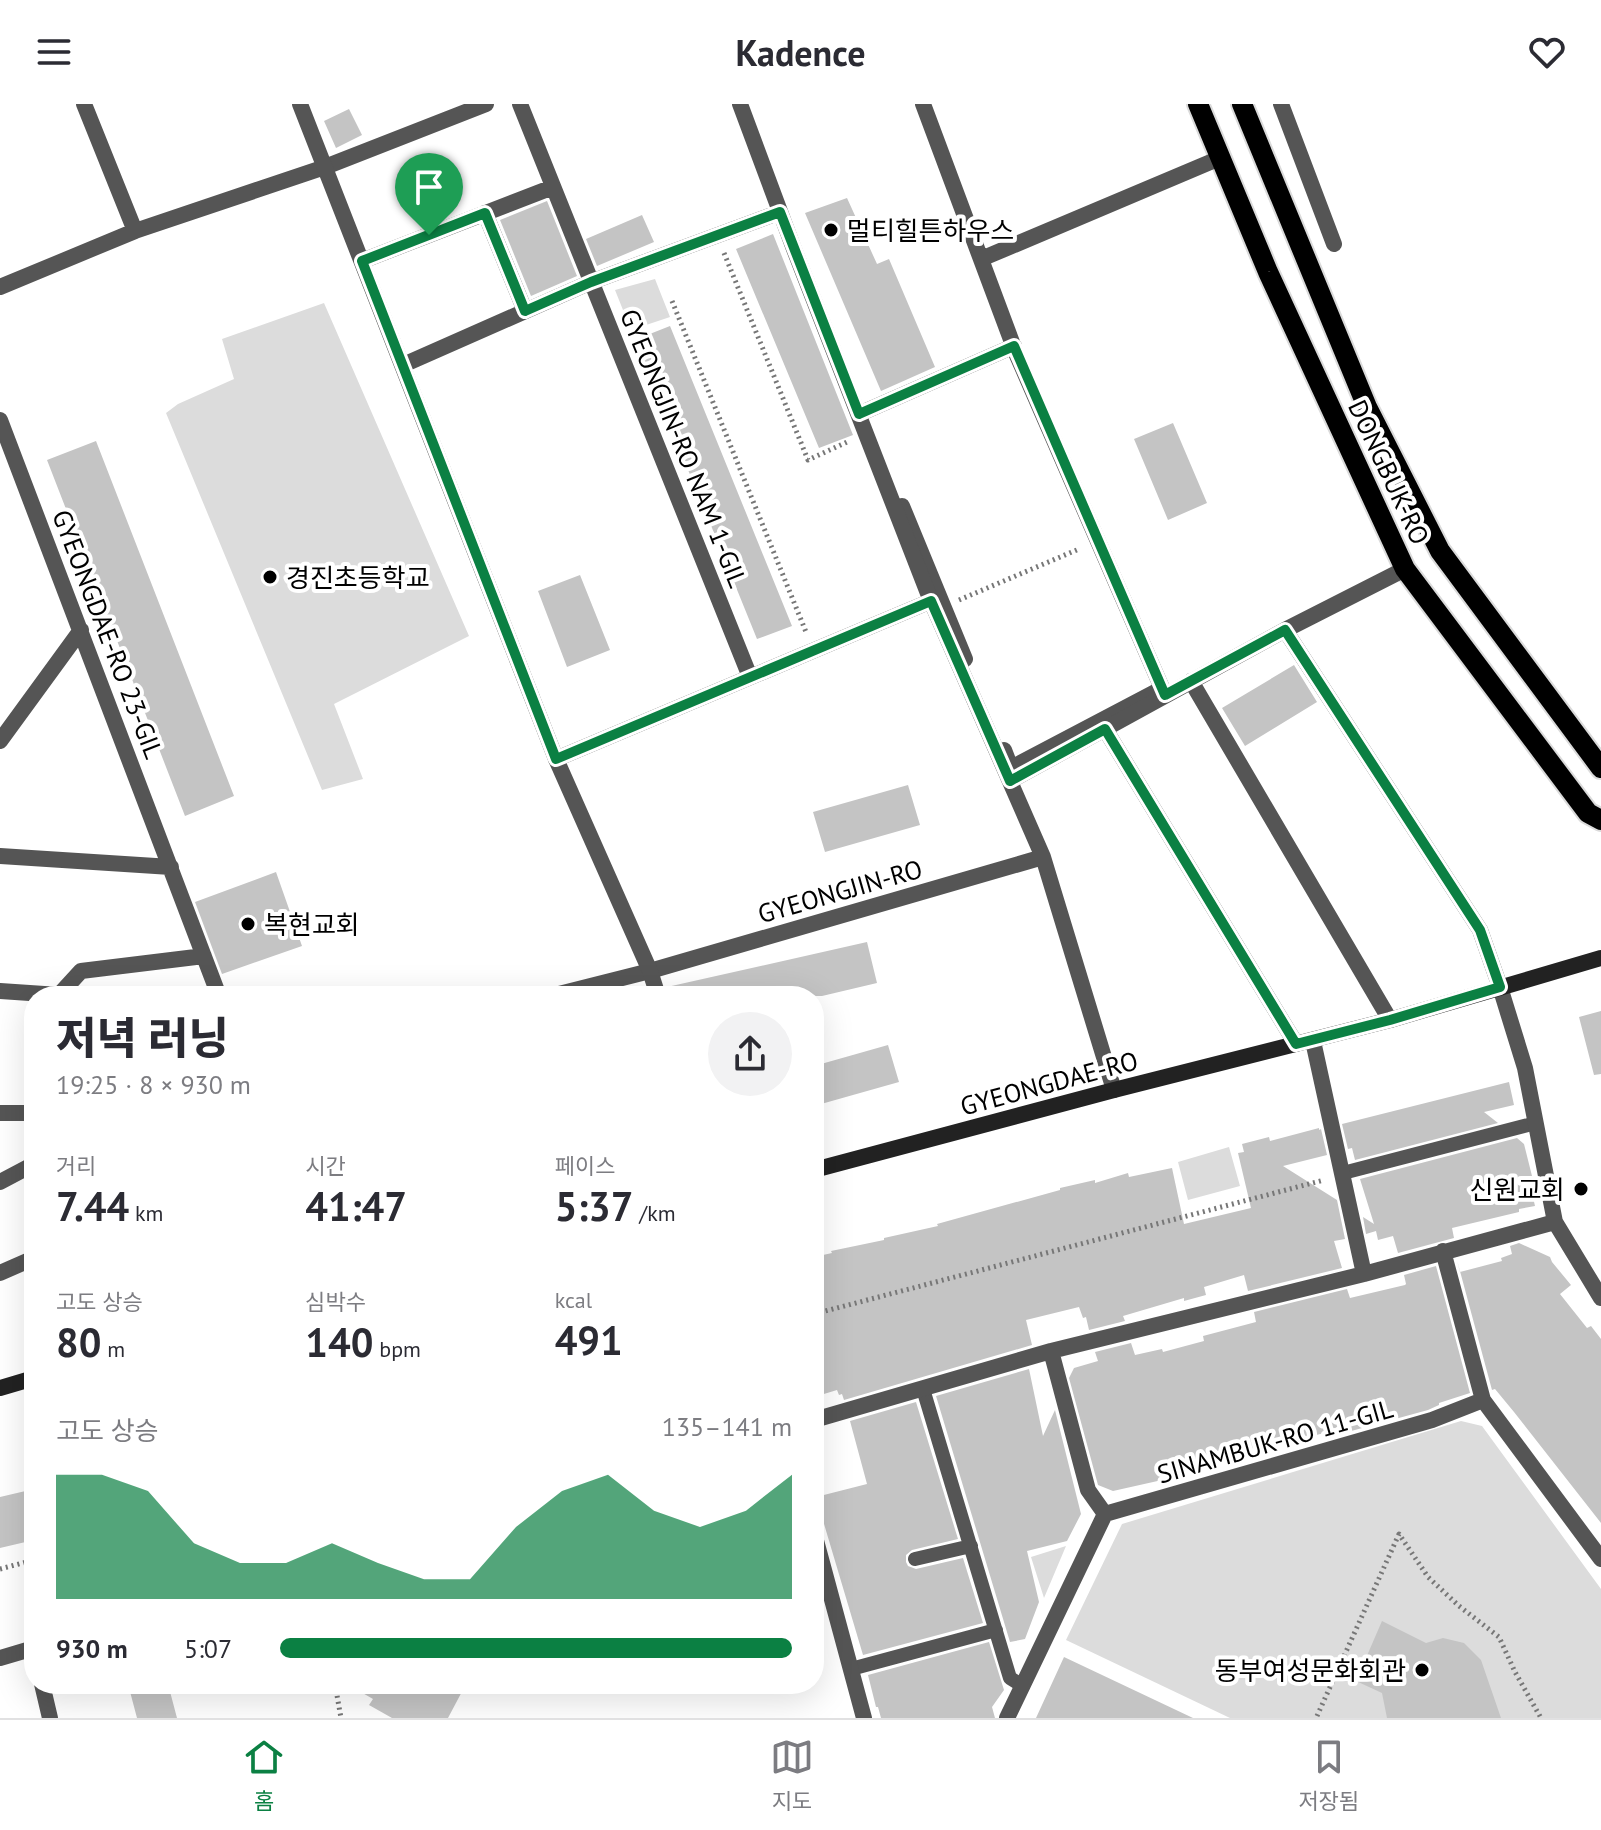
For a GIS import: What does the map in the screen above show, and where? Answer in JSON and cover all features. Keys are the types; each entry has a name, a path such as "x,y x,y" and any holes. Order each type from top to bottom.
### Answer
{"main road":[{"name":"DONGBUK-RO","path":"1198,104 1268,272 1405,569 1588,813 1601,820"},
{"name":"DONGBUK-RO","path":"1242,104 1367,407 1440,551 1598,759"},
{"name":"GYEONGDAE-RO","path":"824,1167 1313,1041 1601,958"},
{"path":"0,1388 24,1381"}],"street":[{"path":"84,104 135,231"},
{"path":"300,104 556,759 655,986"},
{"path":"0,287 135,231 325,167 486,104"},
{"name":"GYEONGJIN-RO NAM 1-GIL","path":"520,104 750,677"},
{"path":"740,104 866,433 1043,857 1114,1090"},
{"path":"923,104 1014,350 1162,694"},
{"path":"1281,104 1334,244"},
{"path":"981,259 1220,158"},
{"path":"362,261 553,187"},
{"path":"403,365 591,282 780,212"},
{"path":"485,213 525,311"},
{"path":"859,414 1014,350"},
{"path":"1014,350 868,417 937,604 1011,768 1191,681 1405,569"},
{"path":"1014,350 1162,694"},
{"name":"GYEONGDAE-RO 23-GIL","path":"0,420 215,986"},
{"path":"556,759 829,644 937,604"},
{"path":"0,741 81,630"},
{"path":"1285,630 1480,930 1525,1068 1555,1222 1601,1298"},
{"path":"1191,681 1390,1020"},
{"path":"1010,781 1162,694"},
{"path":"1105,729 1296,1044"},
{"path":"0,856 171,867"},
{"name":"GYEONGJIN-RO","path":"591,986 1043,857"},
{"path":"67,986 81,971 204,956"},
{"path":"0,991 24,993"},
{"path":"1313,1041 1364,1274"},
{"path":"0,1113 24,1113"},
{"path":"0,1182 24,1169"},
{"path":"824,1417 1051,1351 1364,1274 1555,1222"},
{"path":"1443,1251 1483,1400 1601,1559"},
{"path":"0,1273 24,1262"},
{"path":"1007,1718 1105,1514 1088,1490 1051,1351"},
{"name":"SINAMBUK-RO 11-GIL","path":"1105,1514 1432,1420 1483,1400"},
{"path":"824,1570 864,1718"},
{"path":"0,1658 24,1651"},
{"path":"44,1694 50,1718"}],"lane":[{"path":"1343,1173 1536,1123"},
{"path":"923,1389 1010,1678 1023,1686"},
{"path":"915,1559 971,1546"},
{"path":"851,1669 996,1630"}],"path":[{"path":"723,251 808,460 866,433"},
{"path":"672,301 806,632"},
{"path":"937,604 1094,542"},
{"path":"793,636 823,625 829,644"},
{"path":"824,1311 1343,1173"},
{"path":"1317,1716 1399,1534 1428,1577 1499,1637 1541,1718"},
{"path":"0,1569 24,1563"},
{"path":"337,1694 341,1718"}],"shaded area":[{"path":"655,279 670,317 631,330 615,290"},
{"path":"324,303 469,636 334,704 363,779 322,790 166,413 178,404 234,379 222,339"},
{"path":"1229,1147 1240,1186 1188,1200 1178,1162"},
{"path":"1461,1421 1482,1426 1601,1589 1601,1718 1230,1718 1066,1640 1122,1524"},
{"path":"1066,1546 1044,1598 1031,1557"}],"building":[{"path":"349,109 362,135 336,148 324,121"},
{"path":"847,198 877,264 889,259 935,367 881,391 805,213"},
{"path":"547,201 577,276 531,296 500,220"},
{"path":"642,215 654,242 597,266 586,239"},
{"path":"773,234 853,435 819,448 736,249"},
{"path":"670,326 792,626 757,639 632,341"},
{"path":"1173,423 1207,503 1168,520 1134,439"},
{"path":"96,441 234,796 185,816 47,460"},
{"path":"580,575 610,650 567,667 538,591"},
{"path":"1294,665 1317,702 1245,746 1222,708"},
{"path":"908,785 920,825 825,852 813,812"},
{"name":"복현교회","path":"276,872 302,946 222,974 195,902"},
{"path":"867,942 877,983 824,996 824,986 671,986"},
{"path":"1601,1011 1601,1074 1594,1075 1579,1017"},
{"path":"888,1045 899,1082 824,1103 824,1063"},
{"path":"1509,1082 1514,1105 1484,1112 1498,1123 1355,1160 1352,1148 1348,1149 1342,1124"},
{"path":"1321,1129 1327,1155 1283,1166 1337,1200 1345,1239 1334,1241 1342,1268 1248,1291 1244,1275 1204,1287 1206,1295 1184,1301 1184,1298 1123,1316 1125,1321 1089,1330 1086,1317 1083,1318 1079,1307 1026,1320 1032,1345 844,1400 837,1390 824,1394 824,1255 938,1226 1060,1188 1095,1180 1095,1183 1128,1173 1129,1177 1172,1168 1184,1224 1251,1208 1238,1153 1244,1152 1242,1144 1269,1137 1270,1141"},
{"path":"1517,1138 1524,1144 1535,1206 1452,1228 1454,1238 1398,1253 1393,1236 1378,1240 1376,1231 1366,1234 1363,1217 1374,1224 1360,1179"},
{"path":"1519,1243 1550,1257 1571,1285 1560,1294 1587,1328 1591,1326 1601,1339 1601,1523 1514,1412 1495,1389 1492,1390 1460,1272 1502,1261 1501,1258 1512,1254 1510,1246"},
{"path":"1436,1266 1470,1393 1428,1410 1333,1436 1332,1431 1289,1442 1289,1439 1202,1465 1182,1467 1161,1475 1162,1480 1113,1491 1098,1485 1069,1378 1074,1368 1098,1361 1095,1352 1131,1343 1135,1355 1162,1349 1163,1352 1204,1341 1203,1336 1256,1322 1254,1312 1347,1289 1350,1298 1405,1285 1404,1275"},
{"path":"1029,1369 1043,1436 1055,1410 1081,1514 1067,1541 1027,1551 1039,1602 1025,1639 1010,1642 936,1396"},
{"path":"916,1402 958,1539 912,1550 906,1555 906,1562 916,1569 963,1558 983,1623 863,1655 824,1524 824,1495 867,1484 850,1421"},
{"path":"24,1491 24,1542 0,1548 0,1497"},
{"name":"동부여성문화회관","path":"1382,1621 1426,1643 1443,1638 1464,1643 1481,1660 1501,1718 1387,1718 1382,1693 1356,1681"},
{"path":"989,1642 1004,1690 992,1707 995,1718 881,1718 868,1675"},
{"path":"1064,1657 1193,1718 1036,1718"},
{"path":"131,1694 171,1694 177,1718 137,1718"},
{"path":"364,1694 461,1694 448,1718 392,1718 369,1705 373,1699"}],"place":[{"name":"멀티힐튼하우스","path":"831,230"},
{"name":"경진초등학교","path":"270,577"},
{"name":"복현교회","path":"248,924"},
{"name":"신원교회","path":"1581,1189"},
{"name":"동부여성문화회관","path":"1422,1670"}],"route":[{"path":"780,212 859,414 1014,346 1165,695 1285,630 1480,930 1500,987 1296,1044 1105,729 1010,781 931,601 556,759 362,261 429,235 485,213 525,311 591,282 780,212"}]}
